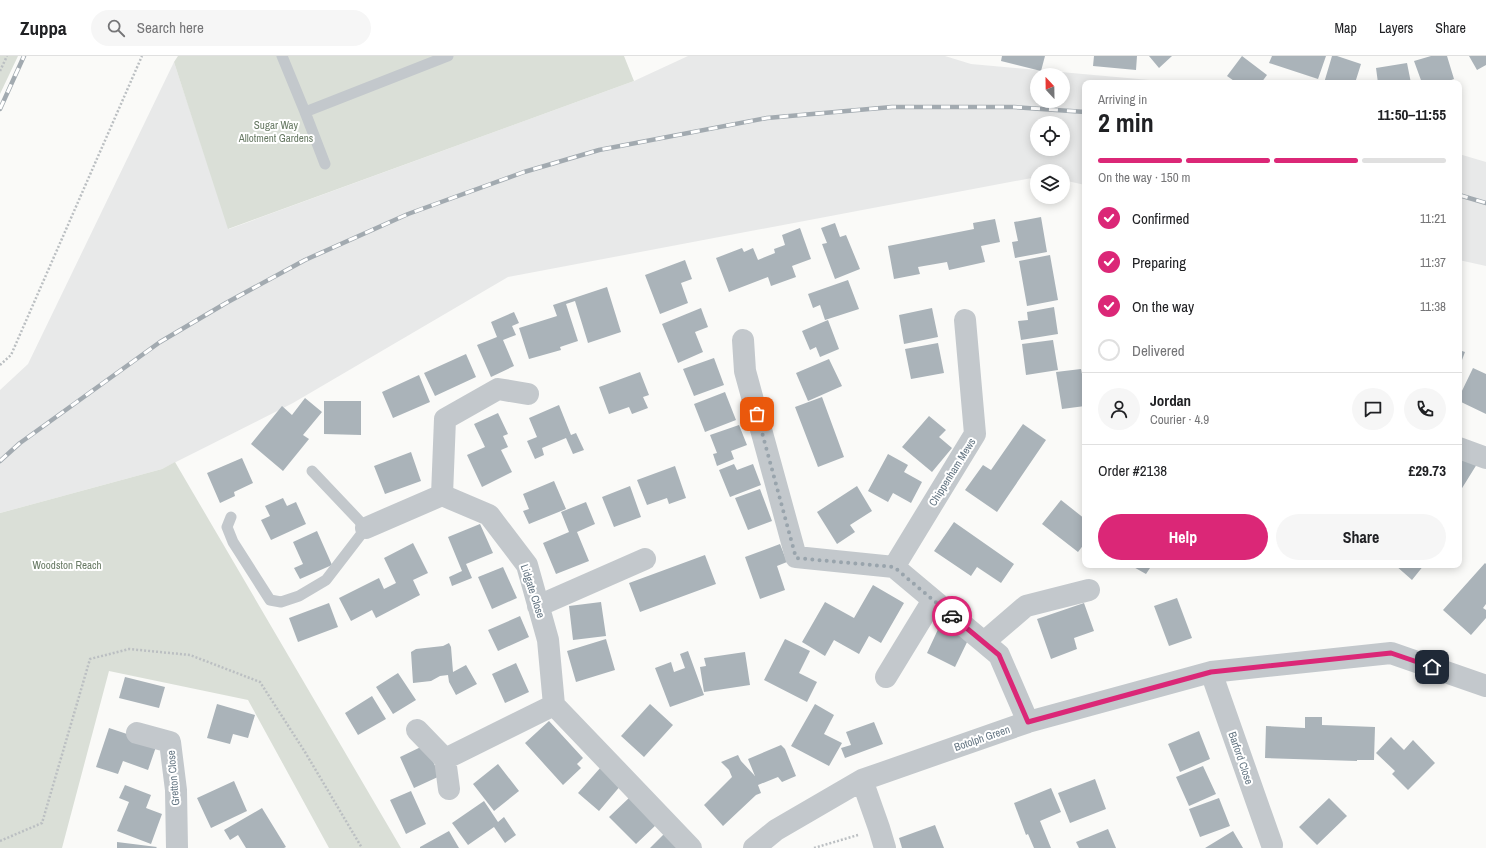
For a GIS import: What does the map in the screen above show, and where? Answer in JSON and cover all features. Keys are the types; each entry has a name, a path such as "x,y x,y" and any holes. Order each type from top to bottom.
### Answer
{"street":[{"name":"Chippenham Mews","path":"894,567 975,434 965,320"},
{"path":"743,340 746,371 796,558 894,567 999,655 1028,722"},
{"path":"366,528 442,495 445,419 498,389 528,394"},
{"path":"1462,449 1486,458"},
{"name":"Lidgate Close","path":"442,495 489,515 526,565 548,640 554,705"},
{"path":"538,606 645,559"},
{"path":"984,642 1026,606 1089,590"},
{"path":"886,677 933,600"},
{"name":"Botolph Green","path":"754,848 776,830 862,780 1028,722 1211,672 1391,653 1486,686"},
{"name":"Barford Close","path":"1211,672 1272,845"},
{"path":"445,759 554,705 691,848"},
{"path":"417,730 445,759 449,789"},
{"name":"Gretton Close","path":"137,733 170,742 176,790 176,848"},
{"path":"862,780 882,838"}],"lane":[{"path":"282,56 325,164"},
{"path":"305,112 448,56"},
{"path":"231,517 227,527 233,542 270,600 281,602 299,596 326,580 366,528 312,471"}],"path":[{"path":"0,71 6,56"},
{"path":"0,365 11,355 142,56"},
{"path":"0,841 42,823 90,659 128,649 190,655 260,682 305,752 362,848"},
{"path":"814,848 882,838"}],"shaded area":[{"path":"688,56 945,56 971,64 1030,69 1030,108 1070,108 1070,73 1150,80 1082,80 1082,184 1070,182 1070,164 1030,164 1030,178 508,277 293,403 162,469 0,513 0,390 28,364 174,62 229,229 634,81"},
{"path":"1462,155 1486,162 1486,266 1462,261"}],"green space":[{"path":"0,56 18,56 0,94"},
{"name":"Sugar Way Allotment Gardens","path":"178,56 624,56 634,81 228,229 174,62"},
{"name":"Woodston Reach","path":"175,462 401,848 329,848 248,700 109,671 62,848 0,848 0,513 162,469"}],"building":[{"path":"1002,56 1045,56 1042,68 1030,68 1001,61"},
{"path":"1094,56 1137,56 1136,70 1093,66"},
{"path":"1149,56 1172,56 1159,68"},
{"path":"1242,56 1267,75 1263,80 1233,80 1227,76"},
{"path":"1272,56 1326,56 1318,79 1269,63"},
{"path":"1332,56 1337,56 1361,64 1356,80 1325,80"},
{"path":"1431,56 1447,56 1454,79 1421,80 1414,61"},
{"path":"1469,56 1486,56 1486,65 1477,70"},
{"path":"1407,63 1410,80 1378,80 1376,68"},
{"path":"1041,217 1047,252 1015,258 1012,242 1018,241 1014,222"},
{"path":"995,219 1000,242 981,246 985,262 949,270 947,262 918,267 920,274 894,279 888,246 974,229 973,223"},
{"path":"835,223 840,237 846,235 860,269 835,279 822,244 827,243 821,228"},
{"path":"800,228 811,259 792,266 796,277 771,286 768,277 729,292 716,258 742,248 744,252 753,248 758,260 775,253 774,249 785,245 782,235"},
{"path":"1050,255 1058,300 1027,306 1019,261"},
{"path":"685,260 692,279 681,283 688,303 660,314 645,275"},
{"path":"848,280 859,309 825,320 820,305 813,308 808,294"},
{"path":"607,287 621,332 588,343 575,301 566,304 578,341 560,347 561,350 529,359 519,328 557,316 553,305"},
{"path":"1054,307 1058,334 1021,340 1018,321 1028,320 1027,312"},
{"path":"701,308 708,327 695,332 703,352 678,363 662,324"},
{"path":"932,308 938,337 904,344 899,315"},
{"path":"514,312 519,323 512,326 516,335 503,340 514,366 491,377 477,345 497,337 491,322"},
{"path":"828,320 839,349 820,357 816,347 810,350 802,331"},
{"path":"1053,340 1058,370 1026,375 1022,344"},
{"path":"938,343 944,373 911,379 905,349"},
{"path":"1462,351 1465,352 1462,360"},
{"path":"466,354 476,377 435,396 424,373"},
{"path":"714,358 724,385 694,396 683,369"},
{"path":"829,359 842,386 808,401 796,373"},
{"path":"1473,368 1486,374 1486,414 1462,402 1462,391"},
{"path":"1081,369 1082,406 1062,409 1056,372"},
{"path":"640,372 649,395 643,397 648,408 632,414 629,407 609,414 599,387"},
{"path":"419,375 430,402 393,418 382,392"},
{"path":"725,392 736,420 705,432 694,404"},
{"path":"822,397 844,457 818,467 795,407"},
{"path":"305,398 322,412 303,435 309,439 283,471 251,444 282,406 292,415"},
{"path":"324,401 361,401 361,435 324,434"},
{"path":"559,405 571,435 576,433 584,450 573,454 566,438 542,448 544,455 535,459 527,441 537,437 529,418"},
{"path":"498,413 508,434 503,436 508,447 501,450 512,472 482,487 467,455 485,447 474,424"},
{"path":"929,416 946,430 939,437 952,448 932,472 902,447"},
{"path":"1023,424 1046,440 997,512 965,490 983,465 991,470"},
{"path":"739,425 747,445 731,451 734,459 717,466 713,454 717,453 710,435"},
{"path":"411,452 421,481 385,494 374,466"},
{"path":"888,454 908,465 904,472 922,482 911,503 893,493 888,502 868,491"},
{"path":"1462,455 1477,464 1462,488"},
{"path":"242,458 253,483 234,492 235,496 220,503 207,473"},
{"path":"734,464 737,470 753,464 761,485 730,497 719,470"},
{"path":"675,466 686,498 669,504 667,498 647,505 637,480"},
{"path":"554,481 566,509 529,524 523,511 529,509 523,494"},
{"path":"630,486 641,517 614,527 602,497"},
{"path":"857,486 872,511 850,525 855,532 837,544 817,512"},
{"path":"760,489 772,521 748,530 735,498"},
{"path":"283,498 287,506 296,502 306,524 271,540 261,520 270,516 265,506"},
{"path":"1061,500 1082,517 1082,547 1078,552 1042,524"},
{"path":"586,502 595,524 577,532 589,561 556,574 543,543 569,532 561,512"},
{"path":"954,522 1014,564 1001,583 977,567 971,576 934,551"},
{"path":"480,524 493,553 466,564 472,578 452,586 449,577 462,571 448,537"},
{"path":"317,531 332,565 300,579 294,568 303,564 293,542"},
{"path":"413,543 428,573 413,580 420,595 376,618 372,610 351,621 339,598 379,578 384,589 396,583 384,558"},
{"path":"780,544 787,562 777,566 785,590 760,599 745,557"},
{"path":"705,555 716,584 640,612 629,583"},
{"path":"1485,563 1486,604 1483,608 1486,610 1486,618 1471,635 1443,610"},
{"path":"503,567 517,598 492,609 478,577"},
{"path":"1135,568 1150,568 1146,574"},
{"path":"1398,568 1422,568 1412,580"},
{"path":"873,585 904,603 881,643 869,636 859,654 834,640 825,656 802,642 825,602 854,618"},
{"path":"1177,598 1192,638 1169,646 1154,606"},
{"path":"601,602 606,636 573,640 569,606"},
{"path":"329,603 338,627 298,642 289,618"},
{"path":"1084,603 1094,631 1074,638 1077,649 1051,659 1037,619"},
{"path":"520,616 529,637 498,651 488,630"},
{"path":"941,623 970,636 955,667 927,653"},
{"path":"606,639 615,670 576,682 567,651"},
{"path":"785,639 810,651 799,673 817,682 807,702 764,680"},
{"path":"449,643 451,647 453,672 466,665 477,684 456,695 449,682 448,675 440,676 431,681 413,683 411,652 416,649 443,646"},
{"path":"688,651 704,695 670,707 655,668 671,662 674,672 685,668 680,654"},
{"path":"745,652 750,685 704,692 700,667 706,666 704,658"},
{"path":"516,663 529,692 505,703 492,674"},
{"path":"398,673 416,700 393,714 376,687"},
{"path":"125,677 165,687 159,708 119,698"},
{"path":"372,696 386,719 358,735 345,713"},
{"path":"217,704 255,715 248,738 233,734 230,744 207,738"},
{"path":"650,704 673,725 644,757 621,736"},
{"path":"815,704 834,715 824,734 842,743 829,766 791,746"},
{"path":"1305,717 1322,717 1322,725 1375,727 1374,760 1357,761 1265,758 1266,726 1305,728"},
{"path":"549,721 583,758 577,764 581,768 563,785 525,743"},
{"path":"874,722 883,744 845,758 841,748 851,745 846,732"},
{"path":"109,728 157,744 148,770 123,761 118,774 96,767"},
{"path":"1199,731 1210,759 1180,772 1168,744"},
{"path":"1391,737 1404,750 1413,740 1435,763 1408,790 1392,774 1395,771 1376,753"},
{"path":"425,745 440,776 414,788 400,757"},
{"path":"781,745 785,749 796,776 782,782 778,777 758,785 761,793 756,795 723,826 704,805 732,777 729,770 721,762 738,755 741,761 755,776 748,759"},
{"path":"498,764 519,791 494,811 473,784"},
{"path":"1203,766 1216,794 1189,806 1176,777"},
{"path":"601,767 622,784 599,811 578,793"},
{"path":"1095,779 1106,809 1070,823 1058,793"},
{"path":"234,781 247,811 211,828 197,798"},
{"path":"125,785 151,795 146,808 162,814 151,844 117,831 129,802 119,798"},
{"path":"1051,788 1061,812 1040,821 1051,848 1034,848 1028,834 1026,835 1014,803"},
{"path":"411,791 426,824 406,834 390,800"},
{"path":"631,796 657,824 636,844 609,817"},
{"path":"1219,798 1230,826 1200,837 1189,809"},
{"path":"1329,798 1347,816 1317,845 1299,827"},
{"path":"484,801 498,822 504,817 516,835 505,843 494,827 468,845 452,823"},
{"path":"262,808 286,847 246,848 238,835 230,840 224,830"},
{"path":"935,825 944,848 902,848 899,838"},
{"path":"1108,829 1116,848 1079,848 1076,842"},
{"path":"449,831 459,848 420,848 420,847"},
{"path":"1233,831 1243,848 1205,848"},
{"path":"666,832 683,848 650,848"},
{"path":"117,842 157,847 117,848"}],"railway":[{"path":"0,109 24,56"},
{"path":"0,461 20,443 160,342 226,303 305,260 408,214 524,172 599,150 767,118 892,107 1014,107 1082,112"},
{"path":"1462,196 1486,203"}],"way so far":[{"path":"757,414 796,558 894,567 952,616"}],"route":[{"path":"952,616 999,655 1028,722 1211,672 1391,653 1432,667"}]}
